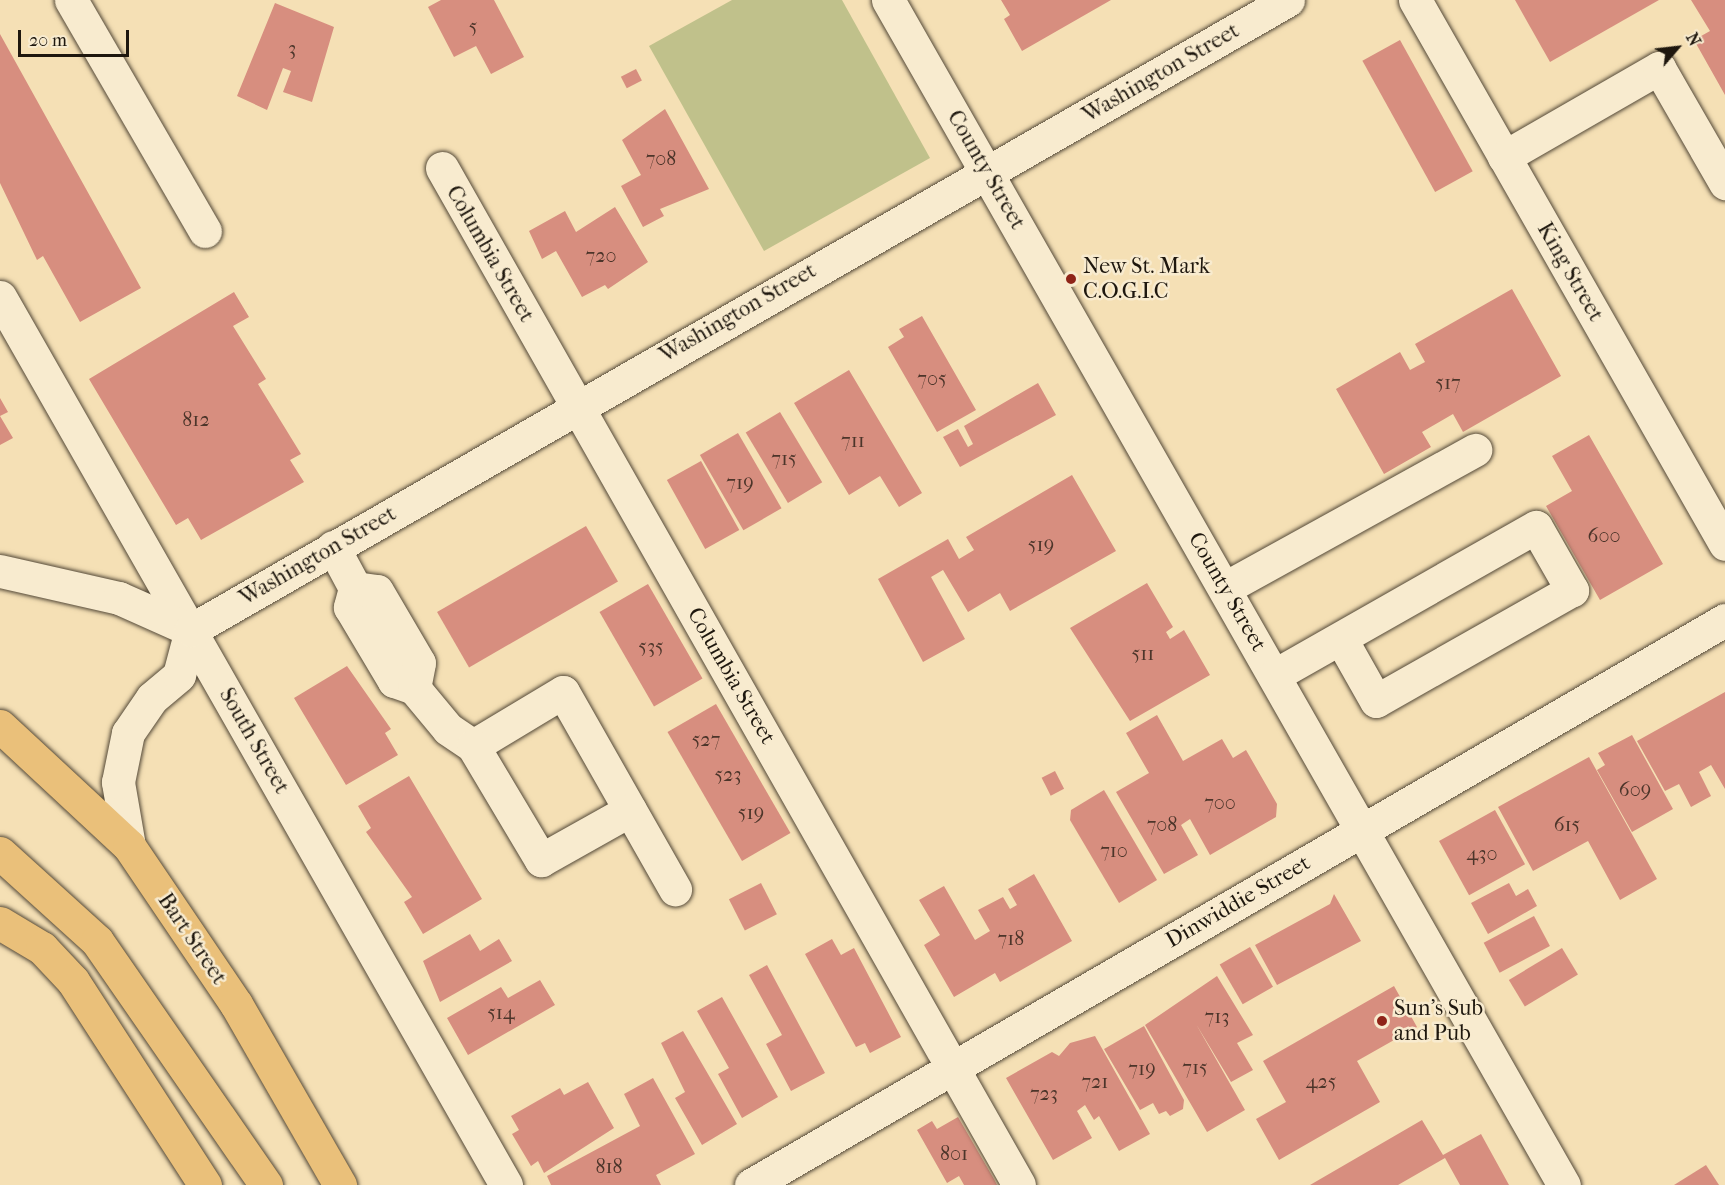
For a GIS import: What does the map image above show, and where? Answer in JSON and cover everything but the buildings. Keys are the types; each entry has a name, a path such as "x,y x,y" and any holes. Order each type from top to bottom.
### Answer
{"main road":[{"name":"Bart Street","path":"0,726 129,846 236,1004 340,1185"},
{"path":"0,853 55,897 97,941 266,1185"},
{"path":"0,923 42,948 73,981 205,1185"}],"street":[{"path":"71,0 205,231"},
{"name":"County Street","path":"888,0 1564,1185"},
{"name":"Washington Street","path":"191,630 577,405 1288,0"},
{"name":"King Street","path":"1415,0 1725,544"},
{"path":"1504,157 1659,68 1725,183"},
{"name":"Columbia Street","path":"442,168 1019,1185"},
{"name":"South Street","path":"0,297 506,1185"},
{"path":"1225,588 1475,450"},
{"path":"1275,675 1342,641 1536,527 1572,590 1376,701 1342,641"},
{"path":"333,547 355,588 377,591 419,663 414,688 448,729 473,746 540,860 630,810"},
{"path":"0,571 119,598 191,630 179,675 152,698 128,733 118,782 129,846"},
{"name":"Dinwiddie Street","path":"751,1185 1725,620"},
{"path":"473,746 563,692 675,890"}],"green space":[{"path":"732,0 842,0 930,158 764,251 649,46"}],"place":[{"name":"New St. Mark C.O.G.I.C","path":"1071,279"},
{"name":"Sun's Sub and Pub","path":"1382,1021"}]}
